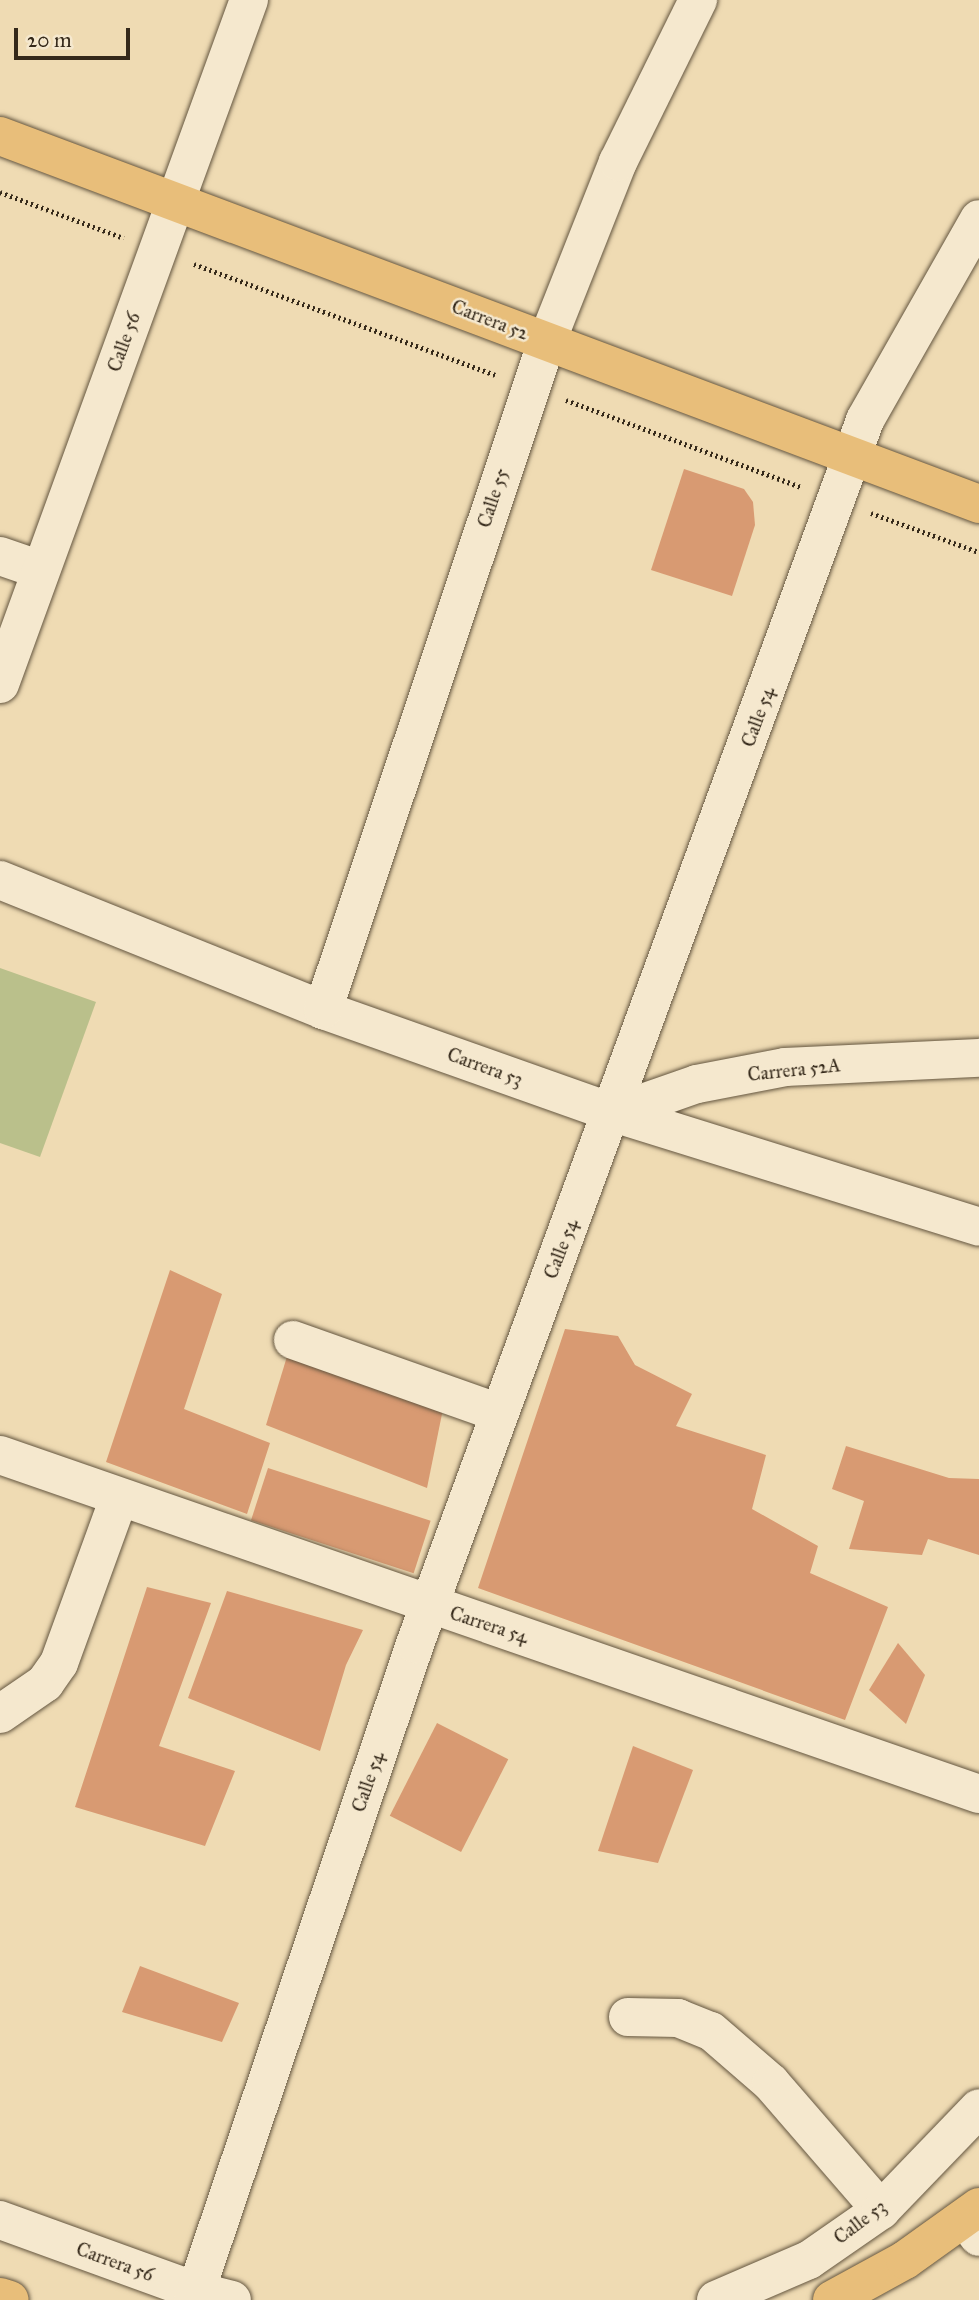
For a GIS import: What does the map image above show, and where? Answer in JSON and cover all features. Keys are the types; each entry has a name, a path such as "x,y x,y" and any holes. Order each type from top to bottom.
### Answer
{"main road":[{"name":"Carrera 52","path":"0,136 979,504"},
{"path":"832,2300 975,2221"},
{"path":"0,2297 9,2300"}],"street":[{"name":"Calle 56","path":"0,684 249,0"},
{"name":"Calle 55","path":"323,1010 547,341 618,162 698,0"},
{"name":"Calle 54","path":"207,2297 430,1606 499,1413 614,1114 852,457 882,389 979,219"},
{"path":"0,556 41,570"},
{"name":"Carrera 53","path":"0,880 323,1010 614,1114 979,1227"},
{"name":"Carrera 52A","path":"614,1114 697,1084 785,1067 979,1058"},
{"path":"293,1340 499,1413"},
{"name":"Carrera 54","path":"0,1455 979,1794"},
{"path":"0,1714 45,1684 59,1663 120,1498"},
{"path":"628,2017 678,2018 711,2031 771,2083 881,2210"},
{"name":"Calle 53","path":"716,2300 809,2260 881,2210 979,2108"},
{"name":"Carrera 56","path":"0,2220 207,2297"}],"path":[{"path":"0,192 979,552"}],"green space":[{"path":"0,968 96,1002 40,1157 0,1143"}],"building":[{"path":"684,469 744,489 753,502 755,525 732,596 651,570"},
{"path":"170,1270 222,1294 184,1409 270,1443 247,1514 106,1462"},
{"path":"565,1329 618,1336 635,1365 692,1394 676,1426 766,1455 752,1509 818,1546 810,1573 888,1607 845,1720 478,1588"},
{"path":"289,1350 445,1399 427,1488 266,1425"},
{"path":"846,1446 949,1478 979,1479 979,1555 928,1539 922,1555 849,1549 864,1501 832,1489"},
{"path":"268,1468 431,1521 414,1573 251,1520"},
{"path":"147,1587 211,1603 159,1746 235,1771 205,1846 75,1807"},
{"path":"227,1591 363,1630 346,1665 320,1751 188,1698"},
{"path":"898,1643 925,1675 906,1724 869,1690"},
{"path":"437,1723 508,1759 461,1852 390,1816"},
{"path":"633,1746 693,1770 658,1863 598,1851"},
{"path":"140,1966 239,2003 222,2042 122,2012"}]}
